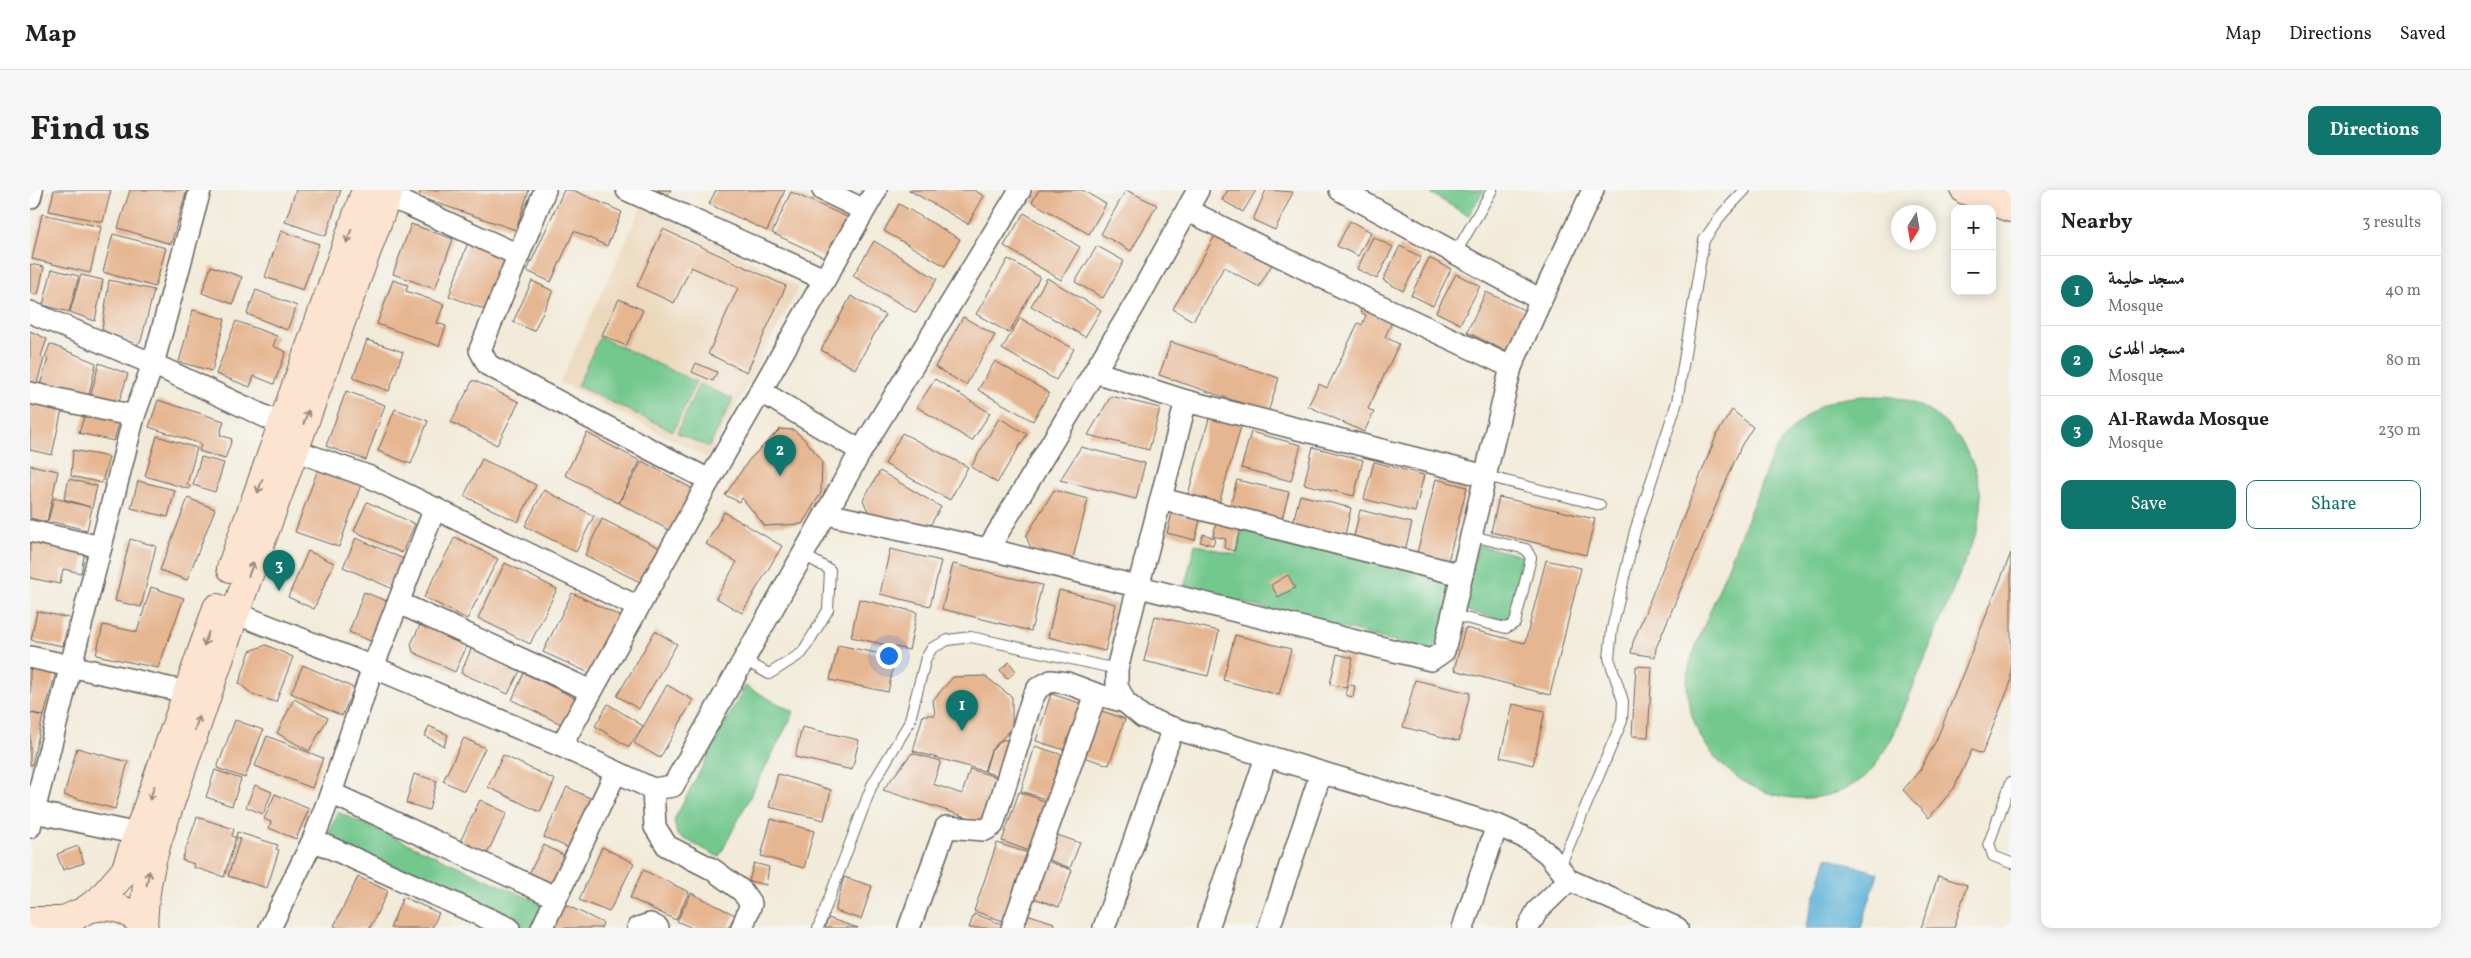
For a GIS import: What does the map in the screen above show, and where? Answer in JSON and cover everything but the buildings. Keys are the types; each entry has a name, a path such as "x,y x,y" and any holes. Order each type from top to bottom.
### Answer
{"main road":[{"path":"1965,190 2011,208"},
{"path":"76,917 118,881 125,871 186,692 285,455 281,424 380,192"},
{"path":"143,927 143,905 151,862 235,613 285,455 380,192"},
{"path":"30,921 62,921 105,906 124,910 143,927"}],"street":[{"path":"30,198 32,190"},
{"path":"138,834 31,816 134,416 153,364 200,190"},
{"path":"545,190 480,350 488,365 709,480"},
{"path":"627,190 824,279"},
{"path":"822,190 864,210"},
{"path":"561,746 709,480 876,190"},
{"path":"235,613 373,667 561,746 653,790 673,786 861,451 1020,190"},
{"path":"988,549 1095,372 1198,190"},
{"path":"1340,190 1541,300"},
{"path":"827,514 988,549 1432,660 1444,651 1511,368 1593,190"},
{"path":"380,192 518,255"},
{"path":"1187,210 1366,299 1511,368"},
{"path":"30,312 153,364 281,424"},
{"path":"1095,372 1186,402 1486,476"},
{"path":"760,391 861,451"},
{"path":"30,393 134,416"},
{"path":"1186,402 1118,669 1117,686 1125,702 1143,717 1173,728 1497,826 1530,840 1548,854 1564,875 1677,928"},
{"path":"285,455 370,477 638,607"},
{"path":"1161,499 1462,575"},
{"path":"270,928 313,840 331,793 373,667 435,508"},
{"path":"30,531 101,546"},
{"path":"398,603 591,691"},
{"path":"30,657 70,664 186,692"},
{"path":"909,928 946,826 985,830 993,825 1032,699 1038,688 1050,681 1067,683 1125,702"},
{"path":"1012,928 1096,694"},
{"path":"1104,928 1173,728"},
{"path":"1208,928 1266,757"},
{"path":"542,928 555,897 616,772"},
{"path":"1269,928 1321,773"},
{"path":"653,790 655,827 667,846 712,869 742,891 751,904 742,928"},
{"path":"331,793 555,897"},
{"path":"1463,928 1497,826"},
{"path":"313,840 466,919 509,928"},
{"path":"1528,928 1537,911 1564,875"},
{"path":"638,928 650,924 658,928"}],"lane":[{"path":"1455,254 1492,190"},
{"path":"1564,875 1622,721 1623,701 1609,658 1612,630 1635,531 1677,402 1704,240 1723,213 1745,190"},
{"path":"1486,476 1600,505"},
{"path":"1453,615 1506,628 1515,623 1531,558 1526,549 1472,536"},
{"path":"744,660 769,674 802,653 828,610 830,570 804,555"},
{"path":"818,928 872,785 910,723 926,658 932,648 948,640 971,637 1118,669"},
{"path":"2011,782 1989,843 1993,856 2011,864"}],"shaded area":[{"path":"643,204 799,287 708,458 560,382"}],"green space":[{"path":"1434,190 1484,190 1468,216 1432,194"},
{"path":"600,337 696,382 673,431 577,386"},
{"path":"699,384 733,399 709,447 677,433"},
{"path":"1863,396 1893,397 1915,404 1944,422 1956,435 1966,449 1978,481 1981,511 1978,529 1893,736 1874,767 1859,781 1830,794 1800,798 1772,794 1745,782 1722,764 1703,741 1691,714 1687,683 1692,656 1773,454 1792,430 1817,409 1835,400"},
{"path":"1243,526 1454,579 1436,652 1184,588 1195,544 1236,555"},
{"path":"1478,545 1523,556 1508,621 1462,610"},
{"path":"745,686 794,712 719,857 677,835 674,820"},
{"path":"338,812 542,904 532,928 516,928 325,842"}],"water":[{"path":"1827,857 1878,873 1861,928 1805,928"}],"place":[{"name":"مسجد الهدى","path":"780,476"},
{"name":"Al-Rawda Mosque","path":"279,591"},
{"name":"مسجد حليمة","path":"962,731"}]}
